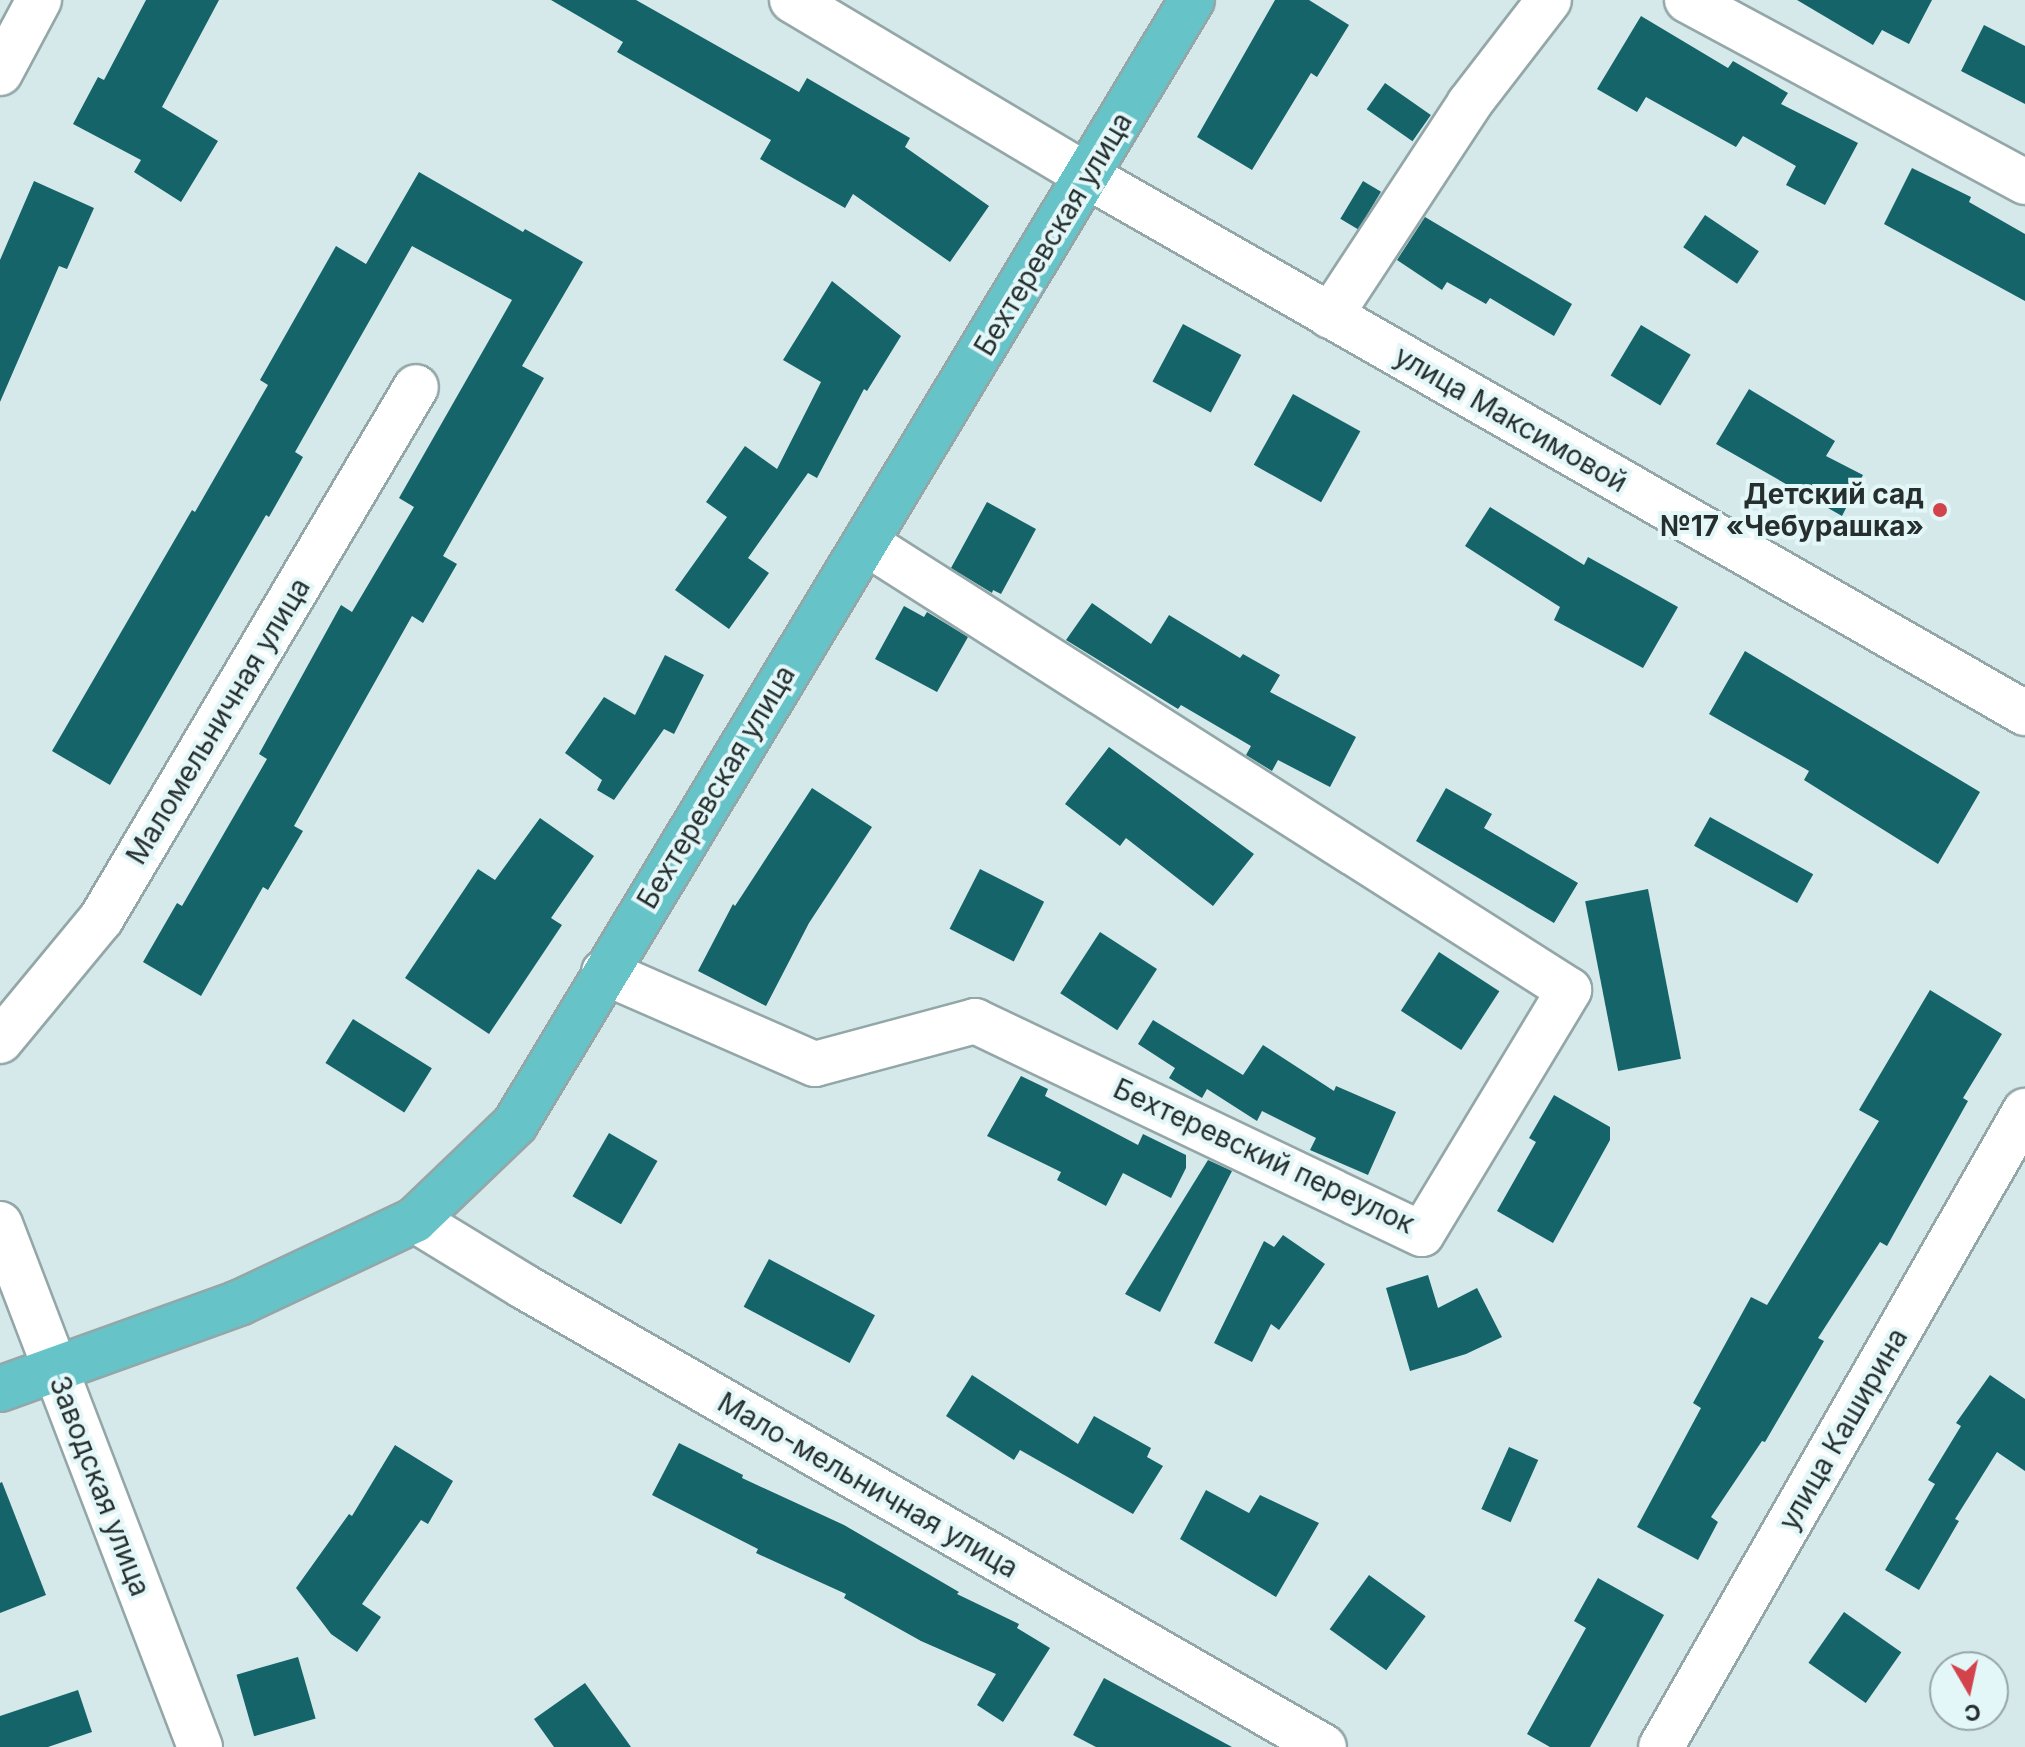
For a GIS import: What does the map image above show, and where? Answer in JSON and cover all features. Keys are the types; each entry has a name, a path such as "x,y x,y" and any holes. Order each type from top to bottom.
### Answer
{"main road":[{"name":"Бехтеревская улица","path":"0,1389 241,1302 415,1220 515,1124 604,972 1089,177 1192,0"}],"street":[{"path":"0,73 39,0"},
{"name":"улица Максимовой","path":"792,0 1089,177 2025,713"},
{"path":"1330,316 1469,104 1549,0"},
{"path":"1687,0 2025,182"},
{"name":"Маломельничная улица","path":"0,1041 101,919 416,387"},
{"name":"Бехтеревский переулок","path":"604,972 815,1064 975,1021 1422,1234 1569,990 866,543"},
{"name":"улица Каширина","path":"1661,1747 2025,1111"},
{"name":"Мало-мельничная улица","path":"415,1220 523,1286 1324,1747"},
{"name":"Заводская улица","path":"0,1224 200,1747"}],"building":[{"path":"146,0 219,0 162,107 218,141 181,202 134,172 141,160 73,124 98,77 104,80"},
{"path":"551,0 636,0 799,92 807,78 910,138 905,147 989,206 950,262 853,194 845,208 760,159 771,140 617,52 623,42"},
{"path":"1275,0 1309,0 1349,25 1317,77 1311,73 1252,170 1197,137"},
{"path":"1797,0 1932,0 1909,44 1882,30 1873,45"},
{"path":"1641,16 1728,68 1733,61 1788,93 1781,104 1858,143 1825,205 1786,185 1796,166 1743,136 1736,147 1646,97 1637,112 1597,89"},
{"path":"1984,25 2025,46 2025,104 1961,71"},
{"path":"1385,83 1431,115 1413,141 1367,109"},
{"path":"1912,168 1971,197 1969,202 2025,234 2025,301 1884,224"},
{"path":"419,172 523,232 525,229 583,262 522,366 544,378 443,556 457,564 423,623 412,616 294,826 303,831 268,890 263,887 201,996 143,962 177,903 182,906 267,759 259,754 341,605 352,612 414,507 399,498 512,300 412,246 295,452 303,457 269,517 266,515 110,785 52,751 268,385 260,380 336,246 366,264"},
{"path":"34,181 94,208 67,269 59,266 0,402 0,260"},
{"path":"1363,181 1381,192 1358,230 1340,219"},
{"path":"1705,215 1759,251 1737,284 1683,247"},
{"path":"1425,217 1572,304 1554,336 1490,298 1486,304 1447,282 1442,290 1397,260"},
{"path":"832,281 901,336 867,391 864,389 817,478 808,473 748,558 769,573 729,629 675,590 727,517 706,502 745,446 777,469 821,382 783,360"},
{"path":"1183,324 1241,355 1211,412 1152,381"},
{"path":"1641,325 1691,355 1660,405 1611,376"},
{"path":"1749,389 1835,441 1826,456 1863,475 1842,516 1716,444"},
{"path":"1293,394 1360,431 1321,502 1254,465"},
{"path":"987,502 1036,529 1001,594 993,590 992,593 951,568"},
{"path":"1490,507 1584,565 1588,557 1678,607 1643,668 1554,620 1560,607 1465,546"},
{"path":"1092,603 1151,644 1169,615 1240,658 1243,654 1280,675 1270,692 1356,737 1330,787 1278,760 1272,771 1246,755 1251,746 1181,705 1178,709 1066,640"},
{"path":"904,606 924,617 927,612 968,637 937,692 875,659"},
{"path":"1745,651 1980,792 1938,864 1804,780 1809,771 1709,714"},
{"path":"665,655 704,675 674,734 664,729 614,800 597,790 602,780 565,753 604,697 635,715"},
{"path":"1109,747 1254,854 1213,906 1126,838 1120,846 1065,804"},
{"path":"812,788 872,827 809,923 766,1006 698,971 733,904 735,906"},
{"path":"1446,788 1492,814 1484,828 1578,883 1554,923 1416,841"},
{"path":"1710,817 1813,874 1797,903 1694,846"},
{"path":"540,818 594,856 551,918 562,925 489,1034 405,978 478,869 495,880"},
{"path":"980,869 1044,902 1014,961 950,929"},
{"path":"1648,889 1681,1059 1618,1071 1585,901"},
{"path":"1100,932 1157,969 1117,1030 1060,993"},
{"path":"1439,952 1499,991 1461,1050 1401,1011"},
{"path":"1930,990 2002,1034 1963,1098 1968,1101 1887,1246 1880,1242 1818,1338 1824,1341 1765,1442 1762,1441 1711,1517 1718,1522 1698,1560 1637,1527 1701,1408 1693,1403 1751,1297 1767,1305 1879,1121 1859,1110"},
{"path":"353,1019 432,1068 404,1112 325,1063"},
{"path":"1153,1020 1243,1075 1263,1045 1334,1091 1336,1086 1396,1112 1368,1175 1310,1150 1316,1138 1262,1111 1257,1121 1207,1089 1202,1098 1169,1078 1175,1068 1138,1044"},
{"path":"1021,1076 1048,1089 1045,1096 1138,1145 1143,1134 1186,1155 1186,1168 1171,1198 1123,1173 1106,1206 1057,1180 1061,1172 987,1136"},
{"path":"1554,1095 1610,1127 1610,1140 1553,1243 1497,1211 1536,1142 1529,1138"},
{"path":"609,1133 657,1161 621,1224 572,1196"},
{"path":"1208,1160 1232,1171 1160,1312 1125,1294"},
{"path":"1283,1235 1325,1264 1279,1330 1271,1324 1252,1362 1214,1343 1264,1241 1274,1247"},
{"path":"769,1259 875,1315 850,1363 744,1307"},
{"path":"1428,1275 1438,1308 1477,1288 1502,1337 1466,1354 1410,1371 1386,1288"},
{"path":"972,1375 1078,1444 1094,1416 1151,1448 1147,1457 1163,1466 1133,1514 1020,1450 1014,1460 946,1416"},
{"path":"1990,1375 2025,1399 2025,1471 1997,1452 1955,1519 1959,1521 1919,1590 1885,1570 1935,1484 1928,1480 1961,1426 1956,1423"},
{"path":"679,1443 743,1475 742,1478 844,1525 959,1592 957,1594 1019,1624 1017,1628 1050,1648 1003,1722 977,1705 996,1674 921,1641 844,1598 846,1594 756,1553 758,1549 652,1495"},
{"path":"395,1445 453,1481 428,1524 421,1520 362,1604 381,1617 357,1652 331,1634 296,1588 349,1514 352,1516"},
{"path":"1509,1447 1538,1460 1511,1522 1481,1509"},
{"path":"0,1483 46,1595 0,1613"},
{"path":"1206,1490 1249,1513 1260,1495 1319,1523 1276,1597 1180,1539"},
{"path":"1369,1575 1426,1616 1386,1670 1330,1629"},
{"path":"1598,1578 1664,1615 1590,1747 1550,1747 1527,1734 1586,1628 1574,1621"},
{"path":"1844,1612 1901,1652 1866,1703 1808,1663"},
{"path":"298,1657 316,1719 254,1736 236,1675"},
{"path":"1104,1678 1232,1747 1096,1747 1073,1735"},
{"path":"585,1683 631,1747 554,1747 534,1719"},
{"path":"78,1690 92,1732 48,1747 0,1747 0,1716"}],"place":[{"name":"Детский сад №17 «Чебурашка»","path":"1940,510"}]}
